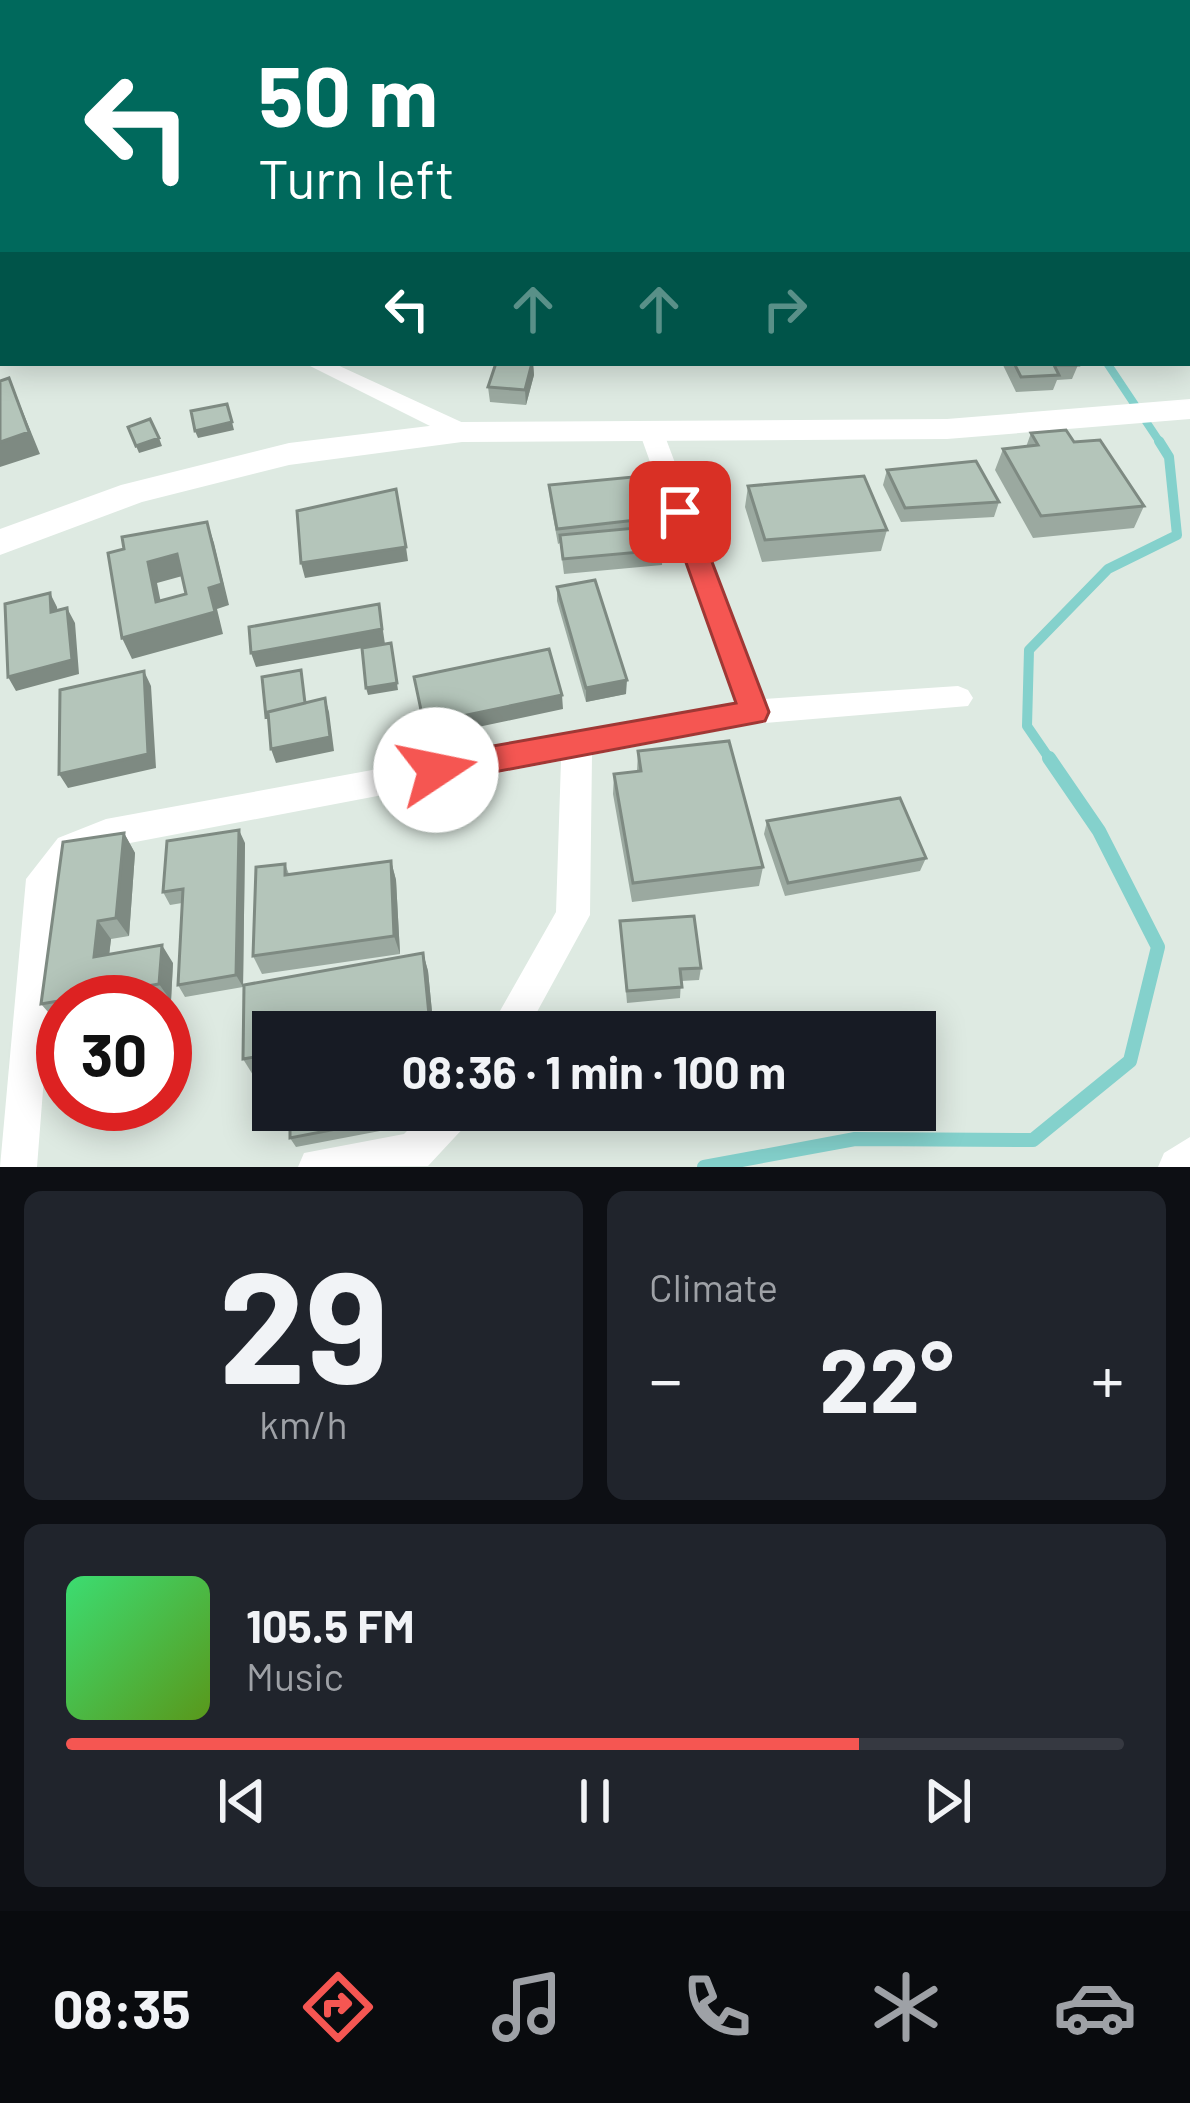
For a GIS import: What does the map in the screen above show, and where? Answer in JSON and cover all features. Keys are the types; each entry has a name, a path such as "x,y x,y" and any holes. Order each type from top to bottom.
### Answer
{"street":[{"path":"321,366 462,432"},
{"path":"0,542 133,493 289,454 462,432 947,430 1190,409"},
{"path":"651,431 754,712"},
{"path":"17,1167 43,879 70,848 106,833 754,712 958,698"},
{"path":"518,1011 573,915 577,743"},
{"path":"318,1167 414,1152 434,1131"},
{"path":"1178,1167 1190,1157"}],"building":[{"path":"495,366 531,366 525,390 488,387"},
{"path":"1016,366 1054,366 1059,375 1021,377"},
{"path":"9,378 29,432 0,442 0,381"},
{"path":"227,404 232,422 195,431 191,411"},
{"path":"150,419 159,438 136,446 128,427"},
{"path":"1066,430 1074,442 1100,440 1144,506 1041,516 1003,449 1038,445 1031,433"},
{"path":"976,461 999,502 905,508 887,470"},
{"path":"643,476 654,518 557,529 549,485"},
{"path":"864,476 887,530 765,540 748,486"},
{"path":"396,489 406,547 301,563 297,511"},
{"path":"207,522 222,584 209,588 215,612 122,638 108,553 124,549 122,537","holes":["177,554 186,594 156,602 148,562"]},
{"path":"657,526 663,550 563,559 560,535"},
{"path":"595,580 627,680 586,688 557,587"},
{"path":"50,593 51,612 67,608 72,660 8,677 5,604"},
{"path":"379,604 382,629 251,653 249,627"},
{"path":"391,643 397,683 366,688 362,648"},
{"path":"549,649 562,695 424,724 414,677"},
{"path":"301,670 305,703 268,712 266,717 262,677"},
{"path":"144,671 148,754 59,774 60,690"},
{"path":"325,698 330,737 271,749 268,712"},
{"path":"729,741 763,867 633,883 614,774 641,771 638,751"},
{"path":"900,798 926,858 788,883 767,821"},
{"path":"239,830 236,975 192,983 192,975 179,975 183,889 163,892 167,841"},
{"path":"124,833 116,918 98,921 94,957 162,945 160,975 45,975 63,842"},
{"path":"391,861 394,936 253,956 256,867 285,864 285,875"},
{"path":"694,916 701,968 680,969 682,987 627,991 620,921"},
{"path":"423,953 429,1011 252,1011 252,1058 243,1059 244,985"},
{"path":"290,1131 326,1131 290,1138"}],"waterway":[{"path":"1109,366 1159,441"},
{"path":"1051,761 1027,726 1029,650 1108,569 1177,535 1169,457 1159,441"},
{"path":"704,1167 855,1139 1033,1140 1130,1061 1158,947 1099,831 1049,758"}],"route":[{"path":"436,770 754,712 680,512"}]}
